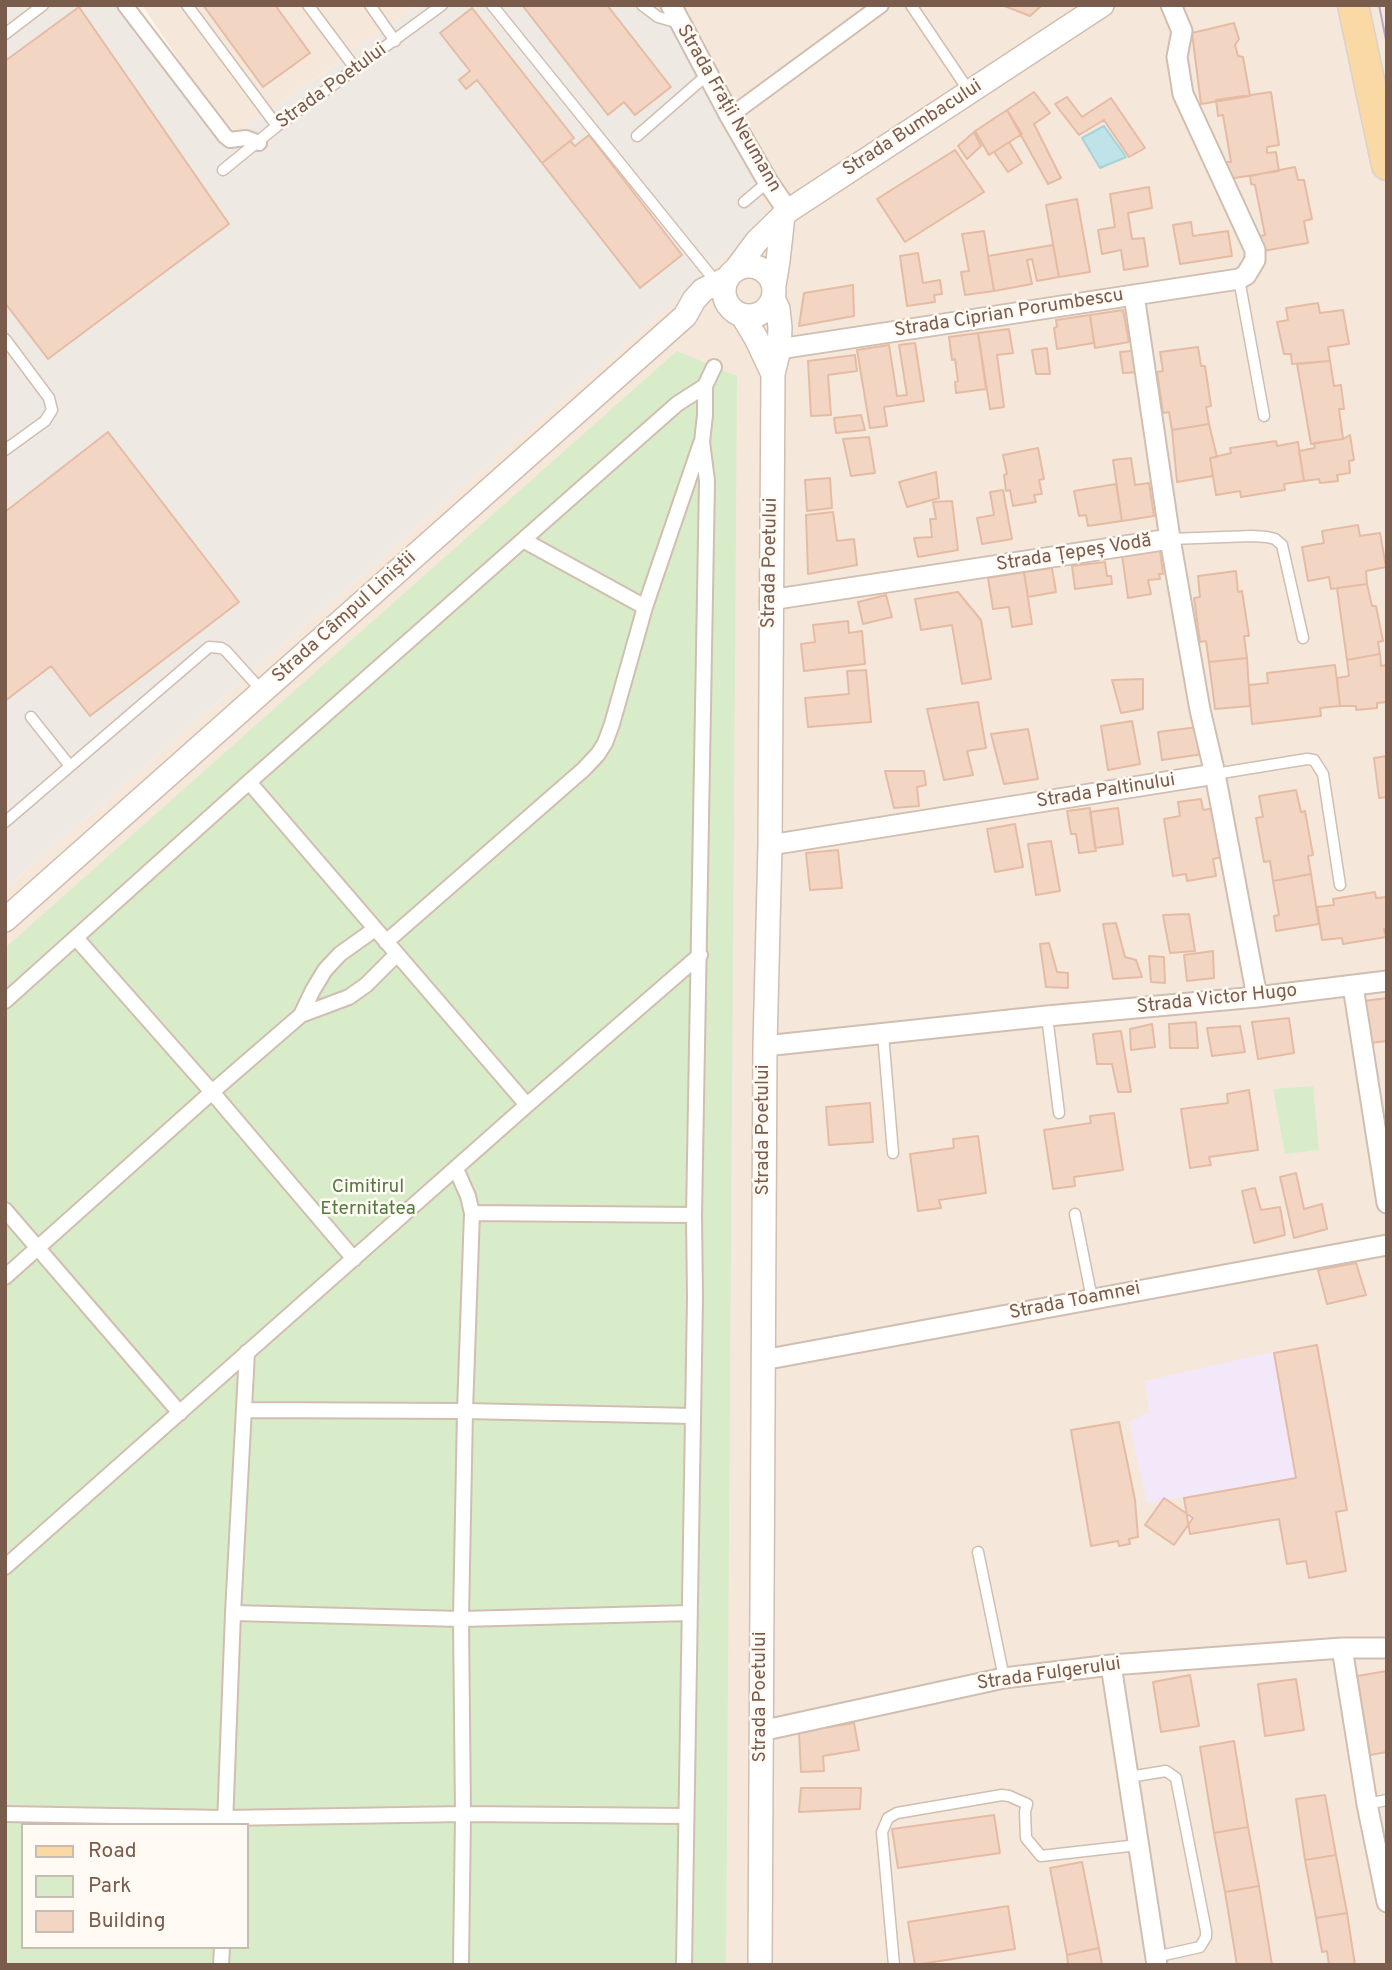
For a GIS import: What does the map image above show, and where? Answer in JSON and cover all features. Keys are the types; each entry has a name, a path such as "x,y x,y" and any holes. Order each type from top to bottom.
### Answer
{"main road":[{"path":"1353,5 1387,165"}],"street":[{"path":"125,5 225,136 230,140 246,138 259,143"},
{"name":"Strada Frații Neumann","path":"671,5 785,213"},
{"path":"730,116 881,5"},
{"name":"Strada Bumbacului","path":"727,276 785,213 1102,5"},
{"path":"1171,5 1182,32 1177,57 1183,94 1255,250 1255,260 1250,271 1239,279"},
{"path":"685,316 707,310 737,311 749,316 761,313 771,304 785,213"},
{"path":"773,374 757,338 725,296 724,290 727,276 750,265 768,273 774,291"},
{"name":"Strada Câmpul Liniștii","path":"5,920 685,316 699,294 727,276"},
{"name":"Strada Ciprian Porumbescu","path":"779,349 1239,279"},
{"name":"Strada Poetului","path":"760,1965 770,600 773,374 779,349 780,320 774,291"},
{"path":"1134,295 1170,539 1204,730 1257,997"},
{"path":"386,942 598,754 612,724 645,607 702,442 705,386 714,367"},
{"path":"5,1001 677,404 705,386"},
{"path":"684,1965 707,481 702,442"},
{"name":"Strada Țepeș Vodă","path":"770,600 1170,539"},
{"path":"523,540 645,607"},
{"name":"Strada Paltinului","path":"770,845 1214,774"},
{"path":"249,782 527,1105"},
{"path":"301,1015 313,990 340,954 375,929"},
{"path":"76,938 354,1259"},
{"path":"5,1277 301,1015 349,997 366,985 397,954"},
{"path":"6,1566 700,955"},
{"name":"Strada Victor Hugo","path":"765,1046 1257,997 1387,981"},
{"path":"1353,986 1387,1203"},
{"path":"456,1169 472,1213 461,1619 461,1965"},
{"path":"5,1210 180,1413"},
{"path":"472,1213 694,1215"},
{"name":"Strada Toamnei","path":"763,1360 1387,1245"},
{"path":"225,1822 247,1352"},
{"path":"245,1410 693,1416"},
{"path":"233,1613 461,1619 690,1613"},
{"path":"1342,1648 1377,1802 1387,1902"},
{"name":"Strada Fulgerului","path":"761,1731 1004,1678 1111,1665 1342,1648 1387,1648"},
{"path":"1111,1665 1156,1961"},
{"path":"5,1814 225,1822 463,1814 686,1816"}],"lane":[{"path":"5,34 43,5"},
{"path":"187,5 277,126"},
{"path":"308,5 355,68"},
{"path":"370,5 395,41"},
{"name":"Strada Poetului","path":"223,170 277,126 442,5"},
{"path":"492,5 727,276"},
{"path":"642,5 658,17 679,23"},
{"path":"911,5 969,92"},
{"path":"637,135 707,75"},
{"path":"744,202 768,182"},
{"path":"1239,279 1264,416"},
{"path":"5,339 49,398 52,410 45,421 5,450"},
{"name":"Strada Țepeș Vodă","path":"1170,539 1252,536 1267,537 1282,545 1303,638"},
{"path":"7,817 209,647 215,646 226,651 262,692"},
{"path":"31,717 69,766"},
{"name":"Strada Paltinului","path":"1214,774 1314,760 1323,774 1340,885"},
{"path":"1047,1016 1059,1113"},
{"path":"883,1034 892,1153"},
{"path":"1075,1214 1092,1299"},
{"path":"978,1552 1004,1678"},
{"path":"1129,1777 1159,1771 1172,1774 1176,1778 1206,1931 1206,1937 1200,1947 1156,1961"},
{"path":"894,1965 881,1832 888,1818 897,1813 1002,1795 1027,1804 1026,1838 1041,1856 1138,1844"}],"shaded area":[{"path":"5,5 136,5 231,138 419,5 664,5 754,180 765,210 753,232 5,889"},
{"path":"142,5 419,5 231,138"},
{"path":"664,5 1387,5 1387,1965 5,1965 5,889 753,232"},
{"path":"1317,1345 1346,1509 1336,1511 1346,1570 1308,1577 1305,1560 1286,1563 1278,1518 1189,1533 1183,1497 1147,1503 1129,1422 1149,1412 1145,1381 1273,1352"}],"green space":[{"name":"Cimitirul Eternitatea","path":"677,351 737,376 726,1965 5,1965 5,948"},
{"path":"1313,1086 1319,1150 1285,1154 1273,1089"}],"water":[{"path":"1104,126 1126,157 1100,168 1082,138"}],"building":[{"path":"203,5 275,5 310,53 263,87"},
{"path":"522,5 607,5 671,87 635,115 624,102 608,115"},
{"path":"1002,5 1042,5 1030,16"},
{"path":"79,7 229,224 48,359 5,303 5,61"},
{"path":"472,8 574,138 542,163 477,80 466,89 459,80 470,71 440,33"},
{"path":"1234,23 1239,39 1235,45 1238,56 1243,57 1250,96 1201,104 1192,33"},
{"path":"1034,92 1050,113 1034,124 1061,178 1048,184 1007,110"},
{"path":"1271,92 1279,145 1267,147 1267,153 1276,152 1279,171 1228,179 1225,162 1231,162 1223,115 1218,116 1216,100"},
{"path":"1067,97 1082,117 1111,98 1145,148 1129,157 1104,120 1079,135 1055,104"},
{"path":"1007,110 1022,134 989,155 975,131"},
{"path":"974,132 981,146 967,159 958,146"},
{"path":"589,135 682,255 640,288 542,163 570,141 575,146"},
{"path":"1009,142 1022,163 1008,172 994,152"},
{"path":"955,150 984,192 905,242 877,199"},
{"path":"1295,167 1298,180 1304,180 1312,219 1304,221 1308,243 1263,251 1260,236 1265,235 1255,185 1251,184 1250,176"},
{"path":"1149,187 1152,208 1128,213 1132,239 1144,238 1148,266 1124,270 1121,250 1102,254 1098,230 1115,227 1110,194"},
{"path":"1077,199 1090,272 1059,277 1046,205"},
{"path":"1191,222 1193,236 1228,231 1232,256 1180,264 1173,225"},
{"path":"984,231 994,291 965,295 961,272 969,271 962,234"},
{"path":"1053,245 1059,277 1037,281 1032,259 1027,260 1032,284 994,291 988,256"},
{"path":"918,253 923,283 940,280 942,294 934,295 935,302 907,306 900,256"},
{"path":"853,285 854,316 799,326 804,293"},
{"path":"1318,303 1320,313 1343,310 1349,344 1328,347 1330,361 1292,364 1291,354 1284,354 1277,322 1288,320 1286,308"},
{"path":"1123,310 1129,342 1095,348 1090,315"},
{"path":"1090,315 1094,343 1057,349 1054,328 1057,327 1056,320"},
{"path":"1009,329 1013,353 997,355 1004,407 990,409 978,333"},
{"path":"978,333 986,389 956,393 955,382 958,381 949,337"},
{"path":"915,343 924,401 884,407 887,426 870,428 857,350 889,345 897,396 907,395 899,345"},
{"path":"1198,347 1201,366 1205,366 1211,406 1206,407 1209,424 1172,430 1169,412 1163,413 1157,372 1163,371 1160,352"},
{"path":"1047,348 1050,374 1036,374 1032,350"},
{"path":"1141,350 1144,372 1123,373 1120,352"},
{"path":"855,355 857,371 828,375 831,415 811,416 808,361"},
{"path":"1330,361 1334,386 1341,385 1344,409 1339,409 1343,439 1311,444 1297,364"},
{"path":"861,415 865,430 836,433 834,418"},
{"path":"1209,424 1217,457 1210,458 1213,476 1177,482 1172,430"},
{"path":"108,432 239,602 90,716 51,666 5,701 5,512"},
{"path":"1350,435 1354,460 1349,461 1350,473 1337,475 1338,481 1304,481 1299,451 1315,448 1314,443 1343,439"},
{"path":"869,437 875,473 851,476 843,439"},
{"path":"1276,441 1277,446 1298,442 1304,481 1284,484 1285,490 1241,497 1240,491 1216,495 1210,458 1231,453 1230,448"},
{"path":"1038,448 1044,479 1039,480 1042,494 1034,495 1036,502 1013,506 1010,490 1006,491 1004,475 1007,474 1003,455"},
{"path":"1131,458 1135,485 1149,483 1154,516 1122,521 1113,460"},
{"path":"936,472 939,498 907,507 899,482"},
{"path":"830,478 832,508 807,511 805,480"},
{"path":"1116,484 1122,521 1088,526 1086,515 1079,516 1074,491"},
{"path":"1003,490 1012,539 982,544 977,518 994,515 990,492"},
{"path":"952,501 958,550 918,557 914,538 932,537 930,519 936,519 933,502"},
{"path":"833,512 837,541 854,539 857,565 808,574 806,515"},
{"path":"1358,525 1360,536 1380,533 1386,567 1366,571 1367,584 1331,589 1329,577 1308,581 1302,547 1324,543 1322,531"},
{"path":"1160,550 1163,574 1159,574 1160,579 1148,580 1151,594 1128,598 1122,555"},
{"path":"1105,562 1107,576 1111,576 1112,584 1075,589 1072,566"},
{"path":"1052,568 1056,592 1028,597 1024,572"},
{"path":"1236,571 1238,592 1242,591 1249,636 1244,636 1247,658 1209,662 1206,641 1200,642 1194,598 1200,597 1198,576"},
{"path":"1024,572 1032,624 1012,627 1009,607 993,609 988,578"},
{"path":"1367,584 1372,606 1376,606 1383,641 1378,642 1380,654 1347,660 1337,588"},
{"path":"958,592 981,620 991,679 962,684 952,625 921,630 915,599"},
{"path":"886,595 892,617 863,624 858,602"},
{"path":"848,621 849,633 862,631 865,664 804,671 801,644 815,642 813,625"},
{"path":"1380,654 1381,666 1387,665 1387,702 1377,703 1377,708 1356,710 1356,706 1340,706 1337,678 1349,676 1347,660"},
{"path":"1247,658 1250,706 1215,709 1209,662"},
{"path":"1335,665 1340,706 1320,708 1321,716 1252,724 1249,685 1268,683 1267,673"},
{"path":"866,670 871,722 808,727 805,698 849,694 847,671"},
{"path":"1143,679 1143,709 1121,713 1112,680"},
{"path":"978,702 986,748 967,751 973,775 944,780 927,709"},
{"path":"1132,721 1140,764 1108,770 1101,726"},
{"path":"1198,727 1203,754 1162,760 1158,732"},
{"path":"1028,729 1038,779 1004,784 991,734"},
{"path":"1387,756 1387,797 1379,798 1374,758"},
{"path":"885,771 924,771 926,785 917,787 919,806 894,808"},
{"path":"1296,790 1301,812 1305,811 1313,855 1308,856 1311,874 1273,881 1270,861 1264,862 1256,818 1263,817 1259,796"},
{"path":"1201,799 1203,810 1216,808 1223,857 1213,859 1216,876 1187,881 1186,874 1173,876 1164,819 1180,816 1178,802"},
{"path":"1090,808 1096,851 1079,853 1076,834 1071,834 1067,811"},
{"path":"1118,808 1123,844 1095,848 1090,812"},
{"path":"1015,824 1023,867 995,872 987,829"},
{"path":"1051,841 1060,891 1036,895 1028,844"},
{"path":"838,850 842,888 810,890 806,853"},
{"path":"1311,874 1319,924 1276,931 1274,916 1279,915 1273,881"},
{"path":"1375,892 1376,898 1387,897 1387,929 1384,929 1386,937 1343,944 1342,938 1322,940 1317,907 1334,905 1333,899"},
{"path":"1189,914 1195,951 1170,953 1163,915"},
{"path":"1116,923 1125,957 1136,960 1142,977 1113,979 1103,924"},
{"path":"1049,943 1057,972 1068,973 1068,988 1046,987 1040,944"},
{"path":"1213,951 1214,978 1187,981 1184,955"},
{"path":"1149,956 1164,957 1165,983 1151,982"},
{"path":"1387,998 1387,1041 1370,1043 1364,1001"},
{"path":"1289,1018 1294,1053 1258,1059 1252,1022"},
{"path":"1196,1022 1198,1048 1170,1048 1169,1024"},
{"path":"1152,1024 1155,1047 1131,1050 1130,1029"},
{"path":"1240,1026 1245,1052 1212,1056 1207,1028"},
{"path":"1121,1031 1131,1092 1118,1092 1112,1064 1097,1064 1093,1034"},
{"path":"1249,1090 1258,1150 1209,1157 1211,1165 1190,1168 1181,1109 1228,1103 1227,1094"},
{"path":"870,1103 873,1142 829,1145 826,1107"},
{"path":"1114,1113 1123,1170 1074,1177 1075,1186 1053,1189 1044,1130 1091,1123 1090,1116"},
{"path":"978,1136 986,1193 939,1200 941,1208 918,1211 910,1154 954,1148 953,1139"},
{"path":"1296,1173 1304,1209 1322,1204 1327,1229 1294,1238 1280,1177"},
{"path":"1255,1188 1261,1210 1280,1207 1285,1235 1254,1243 1242,1191"},
{"path":"1356,1263 1366,1295 1327,1304 1318,1270"},
{"path":"1317,1345 1347,1510 1336,1512 1346,1571 1309,1578 1306,1561 1287,1564 1279,1519 1190,1534 1184,1498 1296,1478 1274,1353"},
{"path":"1119,1422 1135,1500 1138,1537 1129,1539 1130,1544 1119,1546 1118,1541 1091,1546 1071,1430"},
{"path":"1164,1498 1193,1518 1174,1545 1145,1525"},
{"path":"1387,1671 1387,1752 1370,1755 1357,1676"},
{"path":"1190,1675 1199,1726 1161,1732 1153,1682"},
{"path":"1296,1679 1304,1730 1265,1736 1258,1684"},
{"path":"854,1723 859,1750 823,1756 824,1771 801,1772 799,1732"},
{"path":"1234,1741 1248,1827 1214,1833 1200,1747"},
{"path":"801,1788 861,1788 860,1809 799,1812"},
{"path":"1325,1795 1336,1855 1305,1860 1296,1799"},
{"path":"994,1815 1000,1853 898,1868 892,1829"},
{"path":"1248,1827 1259,1886 1225,1892 1214,1833"},
{"path":"1336,1855 1347,1913 1316,1918 1305,1860"},
{"path":"1082,1862 1099,1948 1067,1955 1050,1868"},
{"path":"1259,1886 1272,1965 1237,1965 1225,1892"},
{"path":"1008,1906 1015,1949 915,1965 908,1922"},
{"path":"1347,1913 1355,1965 1329,1965 1327,1951 1322,1952 1316,1918"},
{"path":"1099,1948 1102,1965 1068,1965 1067,1955"}],"tram line":[{"path":"1379,5 1387,45"}]}
